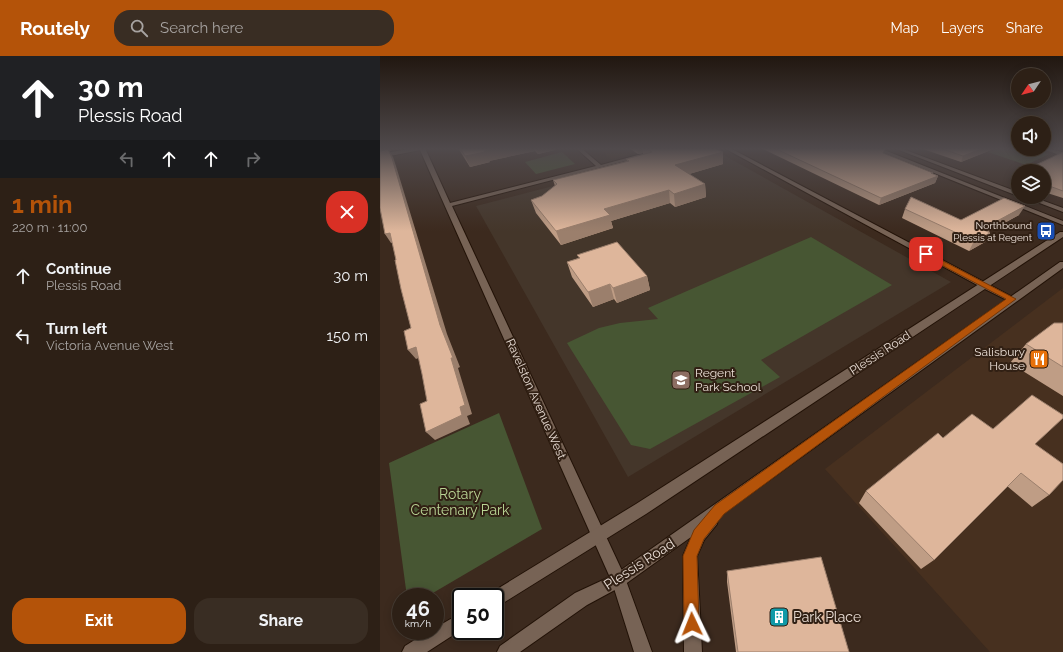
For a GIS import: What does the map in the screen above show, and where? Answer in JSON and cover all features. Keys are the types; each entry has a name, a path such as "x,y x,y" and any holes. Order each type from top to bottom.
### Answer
{"main road":[{"name":"Ravelston Avenue West","path":"435,176 619,580 643,652"},
{"path":"448,204 560,176"},
{"path":"779,176 1012,299"},
{"path":"945,176 1063,223"},
{"path":"970,176 1011,191"},
{"path":"1046,204 1063,210"},
{"name":"Plessis Road","path":"504,594 598,536 1063,234"},
{"name":"Plessis Road","path":"506,652 581,599 619,580 1063,264"},
{"path":"693,652 690,556 699,535 720,509"},
{"path":"411,652 452,627"}],"shaded area":[{"name":"Regent Park School","path":"592,176 761,176 951,282 628,477 476,206"},
{"path":"1063,288 1063,652 990,652 825,469"}],"green space":[{"path":"811,237 892,285 761,360 780,377 650,449 631,445 567,343 599,328 620,323 658,319 648,308"},
{"name":"Rotary Centenary Park","path":"499,413 542,529 441,588 406,588 389,463"}],"building":[{"path":"380,176 397,176 440,325 453,358 451,358 465,405 460,407 462,415 426,432 420,404 427,401 416,347 408,350 404,331 411,328 401,289 390,233 385,234 380,208"},
{"path":"570,176 692,176 705,184 674,194 669,190 604,209 610,215 556,231 531,200 542,196 557,184 553,180"},
{"path":"834,176 938,176 881,198"},
{"path":"1051,176 1063,176 1063,191 1051,187"},
{"path":"911,197 961,220 1004,198 1011,201 1011,204 1020,204 1025,206 982,229 990,233 974,241 905,209"},
{"path":"617,242 647,276 613,288 610,284 588,292 567,262 580,258 577,255"},
{"path":"1054,323 1063,323 1063,367 1026,344"},
{"path":"1032,395 1063,415 1063,418 1035,444 1063,464 1063,480 1049,495 1021,473 934,560 866,491 938,433 943,438 972,414 993,429"},
{"name":"Park Place","path":"821,557 849,652 738,652 727,571"}],"place":[{"name":"Northbound Plessis at Regent","path":"1046,231"},
{"name":"Salisbury House","path":"1039,359"},
{"name":"Regent Park School","path":"681,380"},
{"name":"Park Place","path":"779,617"}],"route":[{"path":"692,624 690,556 699,535 720,509 1012,299 926,254"}]}
